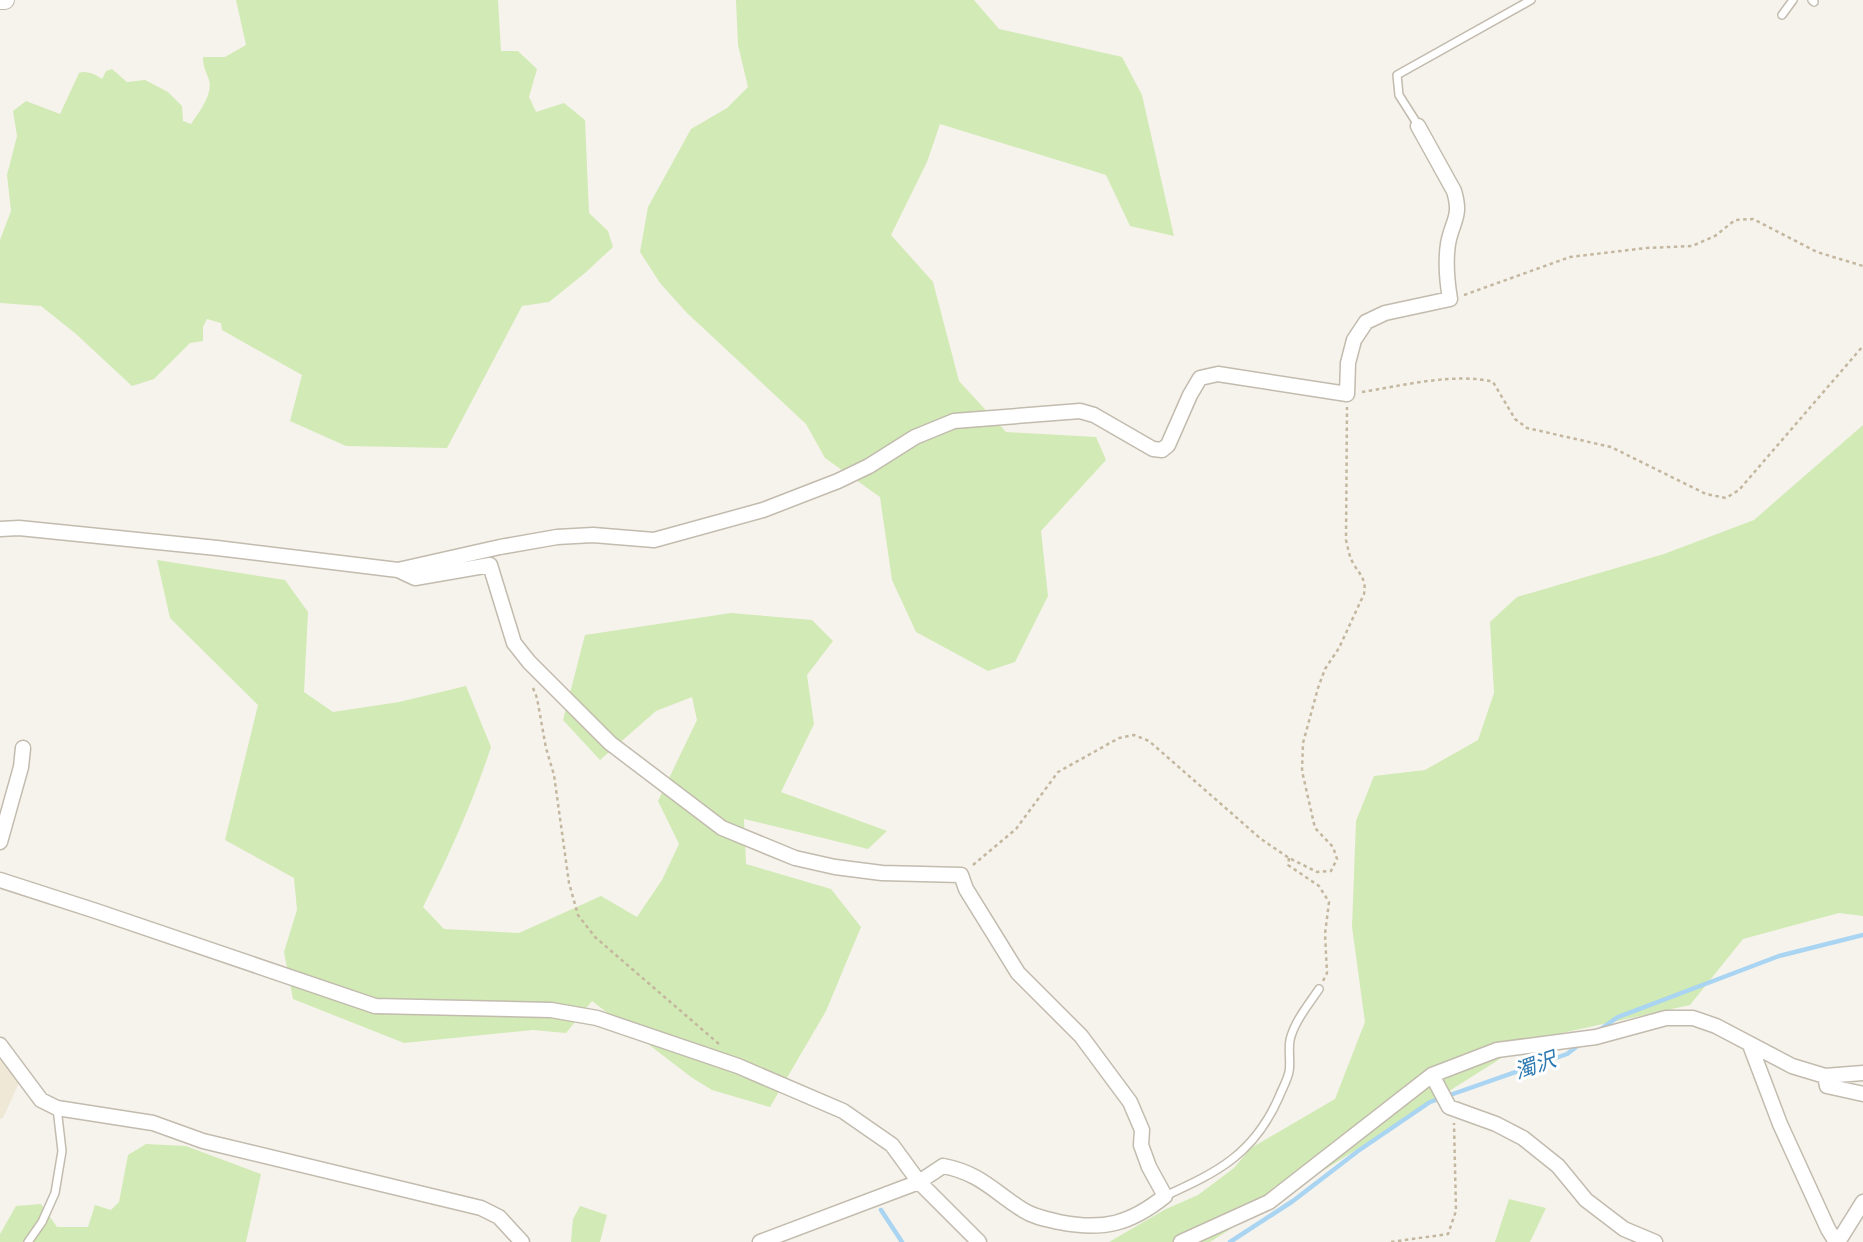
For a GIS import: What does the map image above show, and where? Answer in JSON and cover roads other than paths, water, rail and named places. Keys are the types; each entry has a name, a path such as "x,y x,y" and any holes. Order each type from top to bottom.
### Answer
{"street":[{"path":"398,570 557,537 593,535 654,540 763,510 838,481 869,466 915,437 954,421 1080,411 1094,415 1153,449 1162,450 1168,445 1200,378 1218,374 1347,394 1348,363 1354,340 1366,322 1385,313 1450,299 1445,265 1448,241 1457,216 1457,201 1418,126"},
{"path":"0,529 19,528 217,548 398,570 415,578 490,565 514,643 529,662 610,743 722,828 795,859 835,867 883,873 961,875 966,889 1018,972 1081,1036 1130,1102 1142,1130 1141,1145 1149,1167 1165,1196 1146,1212 1107,1226 1083,1227 1039,1217 1024,1210 985,1181 960,1169 943,1166 919,1182 760,1242"},
{"path":"0,842 21,767 23,748"},
{"path":"0,880 375,1006 551,1010 597,1018 738,1066 843,1111 892,1145 919,1182 979,1242"},
{"path":"1181,1242 1269,1202 1432,1075 1497,1050 1595,1037 1666,1018 1693,1018 1716,1026 1792,1066 1825,1076 1863,1073"},
{"path":"0,1045 41,1100 57,1108 153,1123 203,1141 481,1208 499,1217 522,1242"},
{"path":"1750,1045 1780,1124 1828,1230 1837,1242 1863,1202"},
{"path":"1432,1075 1451,1108 1496,1124 1523,1138 1559,1166 1586,1200 1624,1229 1655,1242"},
{"path":"1825,1076 1827,1086 1863,1094"}],"lane":[{"path":"1418,126 1399,95 1397,75 1531,0"},
{"path":"1782,15 1793,0"},
{"path":"1165,1196 1211,1175 1230,1162 1254,1138 1273,1111 1289,1073 1290,1039 1320,989"},
{"path":"28,1242 42,1222 55,1193 62,1151 57,1108"}],"waterway":[{"name":"濁沢","path":"1598,1031 1618,1017 1779,956 1863,935"},
{"name":"濁沢","path":"1230,1242 1293,1201 1358,1151 1430,1102 1567,1054 1580,1044"},
{"name":"濁沢","path":"881,1210 902,1242"}]}
